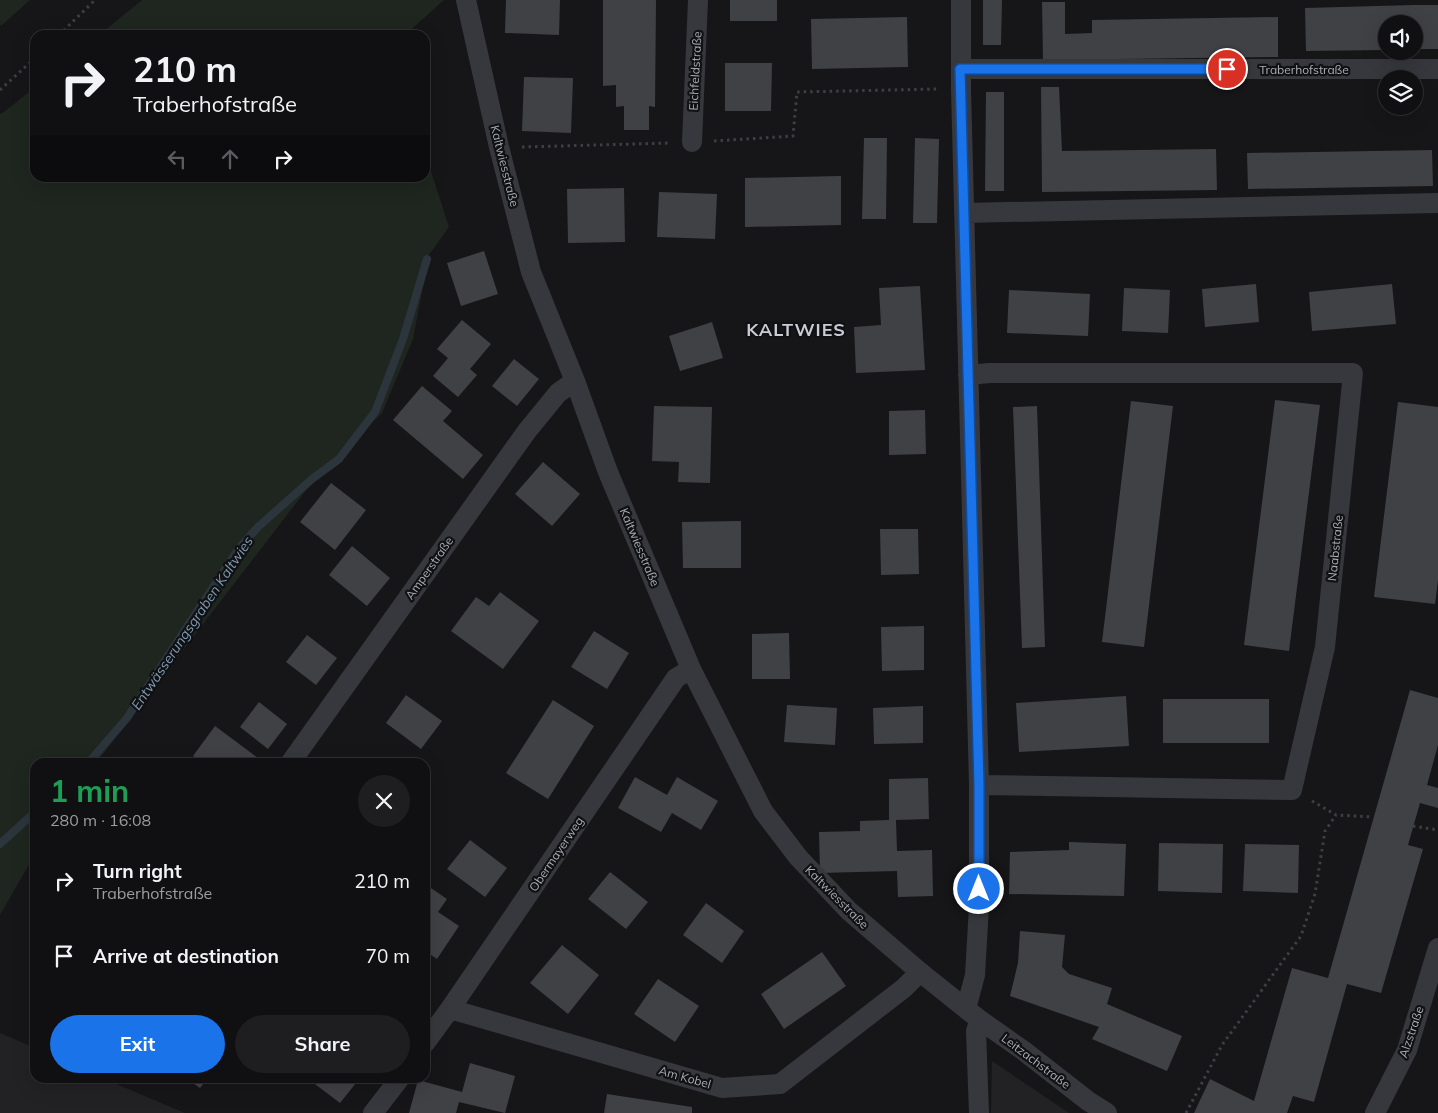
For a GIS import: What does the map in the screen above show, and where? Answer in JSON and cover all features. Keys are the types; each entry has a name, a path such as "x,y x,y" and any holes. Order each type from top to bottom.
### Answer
{"street":[{"name":"Kaltwiesstraße","path":"466,0 499,147 531,272 575,380 608,472 691,669 763,811 798,857 849,911 973,1015"},
{"name":"Eichfeldstraße","path":"692,142 698,0"},
{"path":"961,0 960,79 979,785 979,906 973,1015 976,1031 980,1113"},
{"name":"Traberhofstraße","path":"960,79 1438,68"},
{"path":"964,213 1438,203"},
{"name":"Naabstraße","path":"968,375 990,373 1354,373 1325,647 1292,790"},
{"name":"Amperstraße","path":"294,758 527,431 558,393 575,380"},
{"name":"Obermayerweg","path":"430,1036 676,678 691,669"},
{"path":"979,785 1292,790"},
{"name":"Alzstraße","path":"1375,1113 1407,1050 1438,948"},
{"name":"Am Kobel","path":"450,1009 722,1088 780,1084 904,988 920,972"},
{"name":"Leitzachstraße","path":"973,1015 1024,1051 1088,1101 1107,1113"},
{"path":"374,1113 396,1083"}],"path":[{"path":"64,30 95,0"},
{"path":"0,90 30,63"},
{"path":"499,147 692,142 793,136 797,92 960,79"},
{"path":"1292,790 1336,814 1373,817"},
{"path":"1186,1113 1222,1045 1302,936 1315,894 1325,832 1336,814"},
{"path":"1413,826 1438,830"}],"shaded area":[{"path":"0,0 30,0 1,26"},
{"path":"142,0 444,0 411,30 105,30"},
{"path":"30,91 30,182 430,182 430,168 449,227 429,255 413,339 382,413 317,476 100,758 30,758 30,863 0,915 0,114"},
{"path":"0,1033 30,1046 30,1083 114,1083 185,1113 0,1113"},
{"path":"992,1061 1069,1113 991,1113"}],"building":[{"path":"506,0 560,0 559,35 505,33"},
{"path":"603,0 656,0 655,107 649,106 649,130 624,130 624,106 616,107 616,85 603,86"},
{"path":"730,0 777,0 777,21 730,21"},
{"path":"983,0 1002,0 1001,45 983,45"},
{"path":"1042,2 1065,2 1065,34 1092,33 1092,20 1278,17 1278,57 1043,60"},
{"path":"1438,5 1438,49 1423,49 1423,15 1378,15 1378,50 1306,51 1305,8"},
{"path":"907,17 908,67 812,69 811,19"},
{"path":"725,63 772,63 771,111 725,111"},
{"path":"524,77 573,78 571,133 522,131"},
{"path":"1041,87 1059,87 1062,151 1216,149 1217,190 1042,192"},
{"path":"986,92 1004,92 1004,191 985,191"},
{"path":"864,138 887,138 886,219 862,219"},
{"path":"915,138 939,139 937,223 913,223"},
{"path":"1432,150 1433,186 1248,189 1247,153"},
{"path":"841,176 841,225 745,227 745,178"},
{"path":"624,188 625,242 568,243 567,189"},
{"path":"659,192 717,194 715,239 657,237"},
{"path":"484,251 498,294 461,306 447,263"},
{"path":"1256,284 1259,322 1205,327 1202,289"},
{"path":"1392,284 1396,324 1312,331 1309,292"},
{"path":"920,286 925,370 856,373 854,327 881,325 879,288"},
{"path":"1124,288 1170,290 1168,333 1122,331"},
{"path":"1009,290 1090,294 1088,336 1007,333"},
{"path":"462,320 491,344 470,369 477,375 458,397 433,376 448,358 437,349"},
{"path":"712,322 723,358 680,371 669,336"},
{"path":"514,359 539,379 517,406 492,386"},
{"path":"422,386 452,411 443,421 483,455 463,479 393,420"},
{"path":"1275,400 1320,405 1289,651 1244,645"},
{"path":"1131,401 1173,406 1144,647 1102,642"},
{"path":"1398,402 1438,407 1438,580 1435,604 1374,597"},
{"path":"654,406 712,407 710,483 678,482 679,462 652,461"},
{"path":"1037,406 1045,647 1022,648 1013,407"},
{"path":"925,410 926,454 889,455 889,411"},
{"path":"543,462 580,494 552,526 515,494"},
{"path":"331,483 366,510 335,550 300,522"},
{"path":"741,521 741,568 683,568 682,522"},
{"path":"880,529 918,529 919,574 881,575"},
{"path":"352,546 390,578 367,606 329,575"},
{"path":"500,592 539,621 503,669 451,631 476,597 489,606"},
{"path":"924,626 924,670 882,671 881,627"},
{"path":"594,631 629,653 607,689 571,667"},
{"path":"789,633 790,679 752,679 752,634"},
{"path":"307,635 337,658 316,685 286,662"},
{"path":"1410,690 1438,698 1438,745 1427,785 1438,788 1438,808 1420,803 1408,845 1423,849 1381,993 1347,984 1314,1102 1293,1096 1287,1113 1194,1113 1210,1079 1254,1101 1292,968 1328,978"},
{"path":"406,695 442,721 421,749 386,723"},
{"path":"1126,696 1129,746 1019,752 1016,703"},
{"path":"1163,699 1269,699 1269,743 1163,743"},
{"path":"553,700 594,726 548,799 506,773"},
{"path":"259,702 287,724 268,749 240,727"},
{"path":"787,705 837,708 835,745 784,742"},
{"path":"923,706 923,743 874,744 873,708"},
{"path":"215,726 258,758 196,758 193,756"},
{"path":"635,777 667,795 677,777 718,801 701,830 672,813 661,832 618,808"},
{"path":"928,778 929,819 896,820 897,851 932,850 933,896 898,897 897,871 820,873 819,832 860,831 860,821 889,820 889,779"},
{"path":"470,840 507,868 485,897 447,869"},
{"path":"1069,842 1126,844 1124,896 1009,894 1010,852 1069,850"},
{"path":"1159,843 1223,844 1222,893 1158,891"},
{"path":"1245,844 1299,845 1298,893 1243,891"},
{"path":"610,872 648,902 626,929 588,899"},
{"path":"430,887 447,899 438,912 459,926 437,959 430,954"},
{"path":"706,903 744,931 722,963 683,935"},
{"path":"1020,931 1065,935 1062,967 1069,974 1112,988 1107,1004 1182,1036 1167,1071 1092,1039 1099,1027 1010,996 1018,963"},
{"path":"562,945 599,975 568,1014 530,983"},
{"path":"822,952 846,986 784,1029 761,994"},
{"path":"658,979 699,1006 675,1042 634,1014"},
{"path":"470,1063 515,1076 505,1113 459,1102 456,1113 409,1113 417,1083 429,1083 462,1092"},
{"path":"193,1083 204,1083 200,1088"},
{"path":"314,1083 356,1083 340,1103"},
{"path":"607,1094 692,1107 692,1113 604,1113"}],"waterway":[{"name":"Entwässerungsgraben Kaltwies","path":"92,758 127,718 239,548 258,527 312,479 339,459 375,412 403,339 427,259"},
{"name":"Entwässerungsgraben Kaltwies","path":"0,844 30,817"}],"district":[{"name":"KALTWIES","path":"796,329"}],"route":[{"path":"979,889 979,785 960,69 1227,69"}]}
